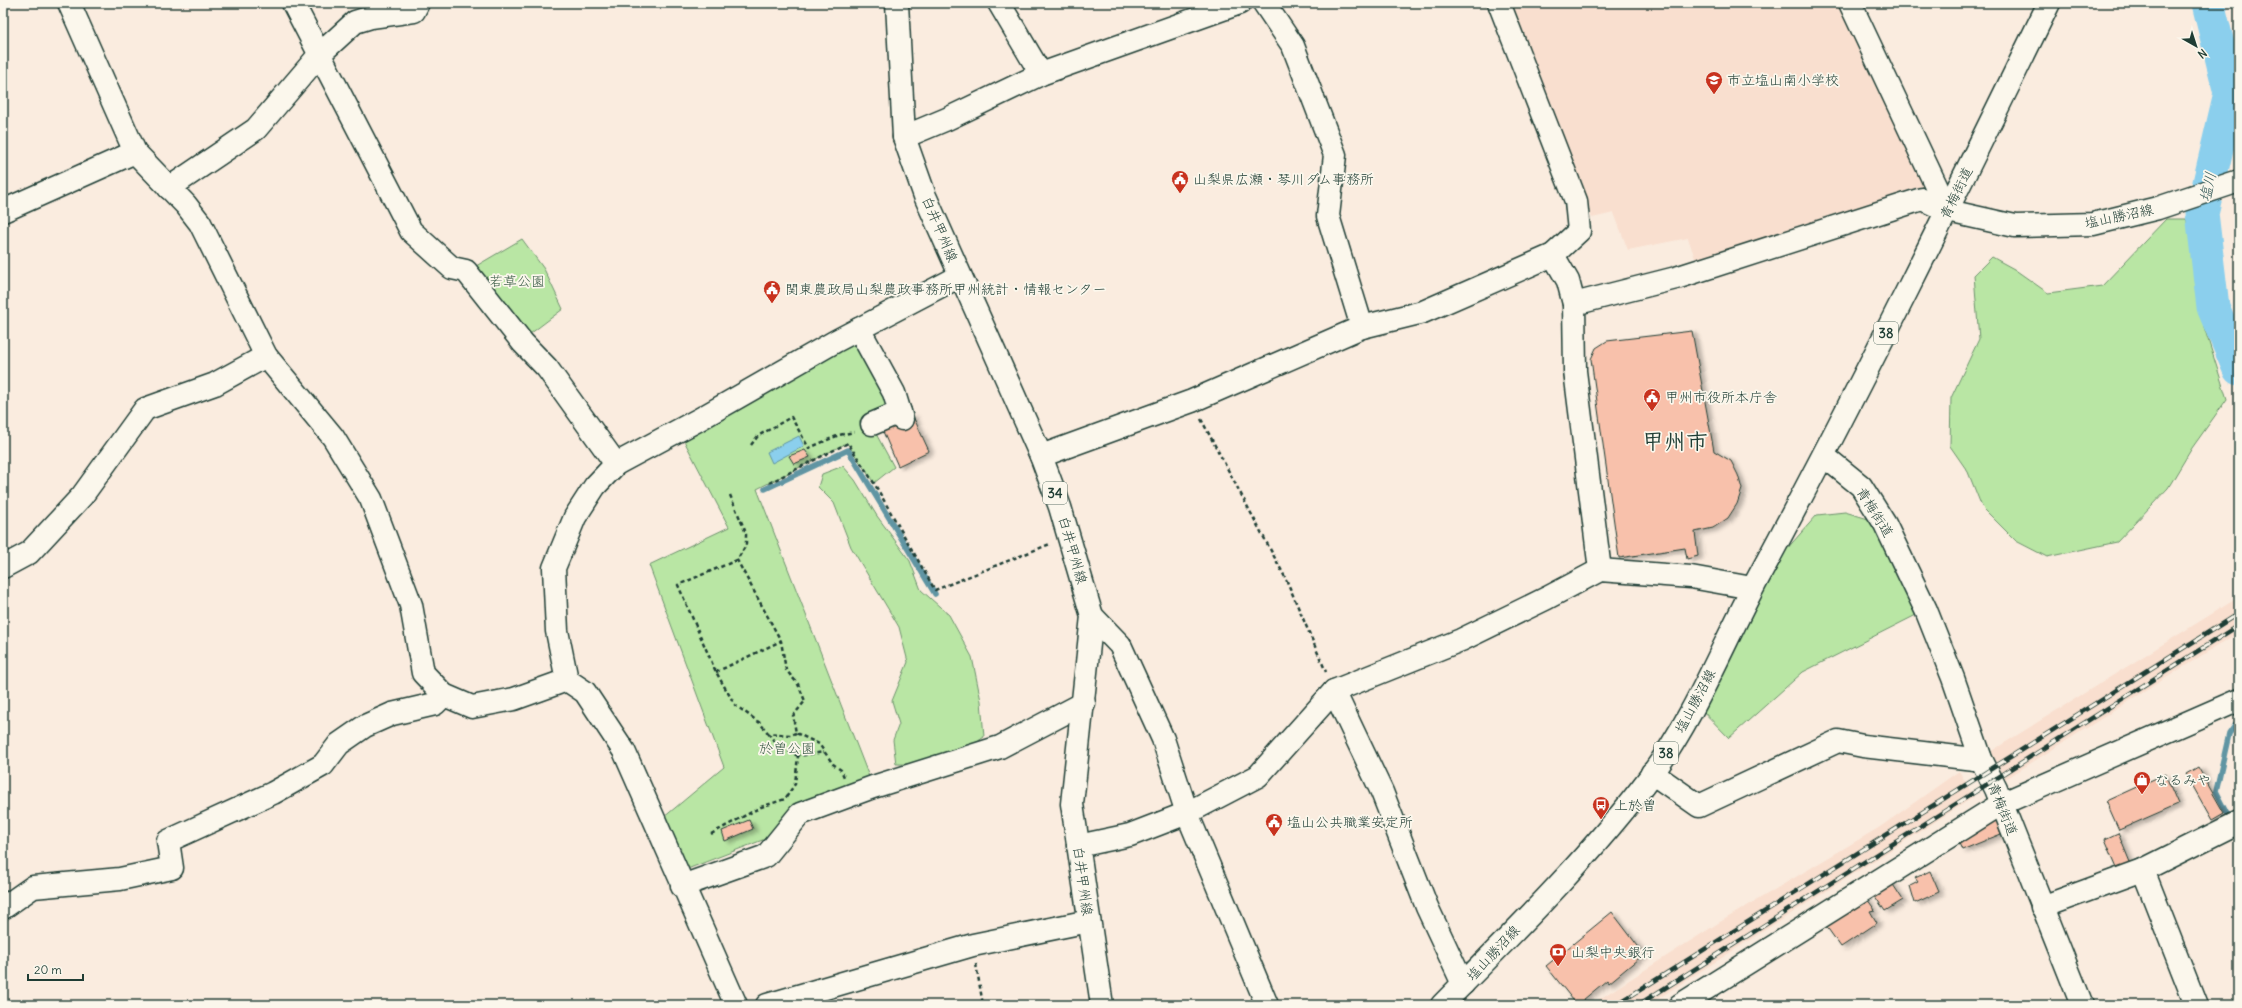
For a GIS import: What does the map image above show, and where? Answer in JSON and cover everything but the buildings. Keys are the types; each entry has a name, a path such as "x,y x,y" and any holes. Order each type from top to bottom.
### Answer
{"street":[{"path":"69,3 135,152 200,223 266,356 332,437 371,499 411,605 424,673 444,695 472,707 514,699 567,680"},
{"path":"293,3 411,231 452,268 466,271 523,343 547,368 616,464"},
{"path":"169,188 256,129 320,54 355,22 371,17 414,12 418,3"},
{"name":"白井甲州線","path":"897,3 904,137 925,196 1041,456 1060,507 1092,616 1084,703 1072,804 1088,921 1102,1005"},
{"path":"999,3 1040,74"},
{"path":"904,137 947,119 1040,74 1240,3"},
{"path":"1264,3 1293,46 1335,155 1328,216 1362,327"},
{"path":"1041,456 1192,401 1362,327 1422,312 1553,255 1580,231 1576,201 1499,3"},
{"path":"1850,3 1948,210"},
{"name":"青梅街道","path":"2049,3 1948,210 1824,456 1861,486 1885,524 1926,610 1953,678 1980,757 2001,804 2082,1005"},
{"path":"3,211 135,152"},
{"name":"塩山勝沼線","path":"1574,304 1676,278 1922,199 1948,210 2015,226 2093,224 2158,208 2239,181"},
{"path":"1553,255 1568,280 1574,304 1575,371 1600,570"},
{"path":"736,1005 682,886 624,751 585,692 567,680 557,631 554,568 575,517 595,486 616,464 860,329 960,276"},
{"path":"860,329 894,392 901,415 872,424"},
{"path":"3,567 29,553 82,496 145,409 215,384 266,356"},
{"name":"塩山勝沼線","path":"1453,998 1579,862 1652,773 1695,703 1752,588 1824,456"},
{"path":"1078,846 1130,835 1186,813 1258,776 1334,691 1461,640 1600,570 1691,576 1752,588"},
{"path":"1092,616 1120,645 1164,739 1186,813 1267,1005"},
{"path":"1334,691 1382,792 1427,907 1453,998"},
{"path":"3,908 33,887 120,879 172,868 168,840 272,793 323,764 339,744 365,726 392,714 435,704 444,695"},
{"path":"1680,1005 2001,804 2239,700"},
{"path":"682,886 766,856 800,814 852,795 1000,747 1084,703"},
{"path":"1652,773 1699,806 1838,740 1863,746 1917,753 1974,759 1980,757"},
{"path":"2042,907 2143,870 2239,822"},
{"path":"2143,870 2192,1004"},
{"path":"768,1005 973,945 1088,921"}],"path":[{"path":"1192,401 1286,579 1334,691"},
{"path":"752,446 758,436 791,417 809,448 872,424"},
{"path":"769,482 848,442 874,483 935,590 1069,537"},
{"path":"730,495 746,534 746,545 737,560 678,585 716,672 735,704 760,723 778,746 798,756 824,752"},
{"path":"737,560 781,640 786,670 798,684 805,701 793,716 796,733"},
{"path":"716,672 781,640"},
{"path":"768,733 790,735 796,733 819,744 833,764 841,770 852,795"},
{"path":"711,834 744,816 785,799 794,784 798,756"},
{"path":"973,945 983,1005"}],"shaded area":[{"name":"市立塩山南小学校","path":"1507,3 1838,3 1931,186 1697,264 1688,238 1628,250 1614,213 1592,218"},
{"path":"2239,597 2239,632 2001,782 1985,755"},
{"path":"1959,771 1974,797 1648,1005 1590,1005 1720,922 1880,827"}],"green space":[{"path":"2166,219 2186,219 2198,253 2204,327 2227,399 2192,448 2168,488 2117,542 2047,557 2016,541 1982,507 1968,472 1950,446 1951,398 1979,339 1974,275 1992,257 2014,269 2048,293 2102,286"},
{"name":"若草公園","path":"522,239 544,269 563,309 526,337 471,269"},
{"name":"於曽公園","path":"855,331 896,407 868,419 894,467 874,483 847,443 757,489 873,787 786,831 677,873 657,823 724,767 649,565 729,527 679,431"},
{"path":"843,466 855,480 877,516 910,561 921,590 949,615 972,657 981,701 984,737 963,751 942,759 932,762 896,764 893,740 899,724 892,701 908,662 899,627 851,547 834,503 818,487 822,474"},
{"path":"1845,512 1885,524 1926,610 1803,672 1729,738 1695,703 1752,588 1817,515"}],"water":[{"path":"799,436 804,446 772,463 767,452"}],"waterway":[{"name":"塩川","path":"2208,3 2230,93 2202,213 2213,307 2239,369"},
{"path":"765,489 848,450 935,594"},
{"name":"塩川","path":"2231,820 2216,791 2229,734 2239,720"}],"railway":[{"path":"1616,1005 2239,613"},
{"path":"1638,1005 2239,625"}],"place":[{"name":"市立塩山南小学校","path":"1714,95"},
{"name":"山梨県広瀬・琴川ダム事務所","path":"1180,194"},
{"name":"関東農政局山梨農政事務所甲州統計・情報センター","path":"772,304"},
{"name":"甲州市役所本庁舎","path":"1652,412"},
{"name":"なるみや","path":"2142,795"},
{"name":"上於曽","path":"1601,820"},
{"name":"塩山公共職業安定所","path":"1274,837"},
{"name":"山梨中央銀行","path":"1558,967"}],"district":[{"name":"甲州市","path":"1675,441"}]}
